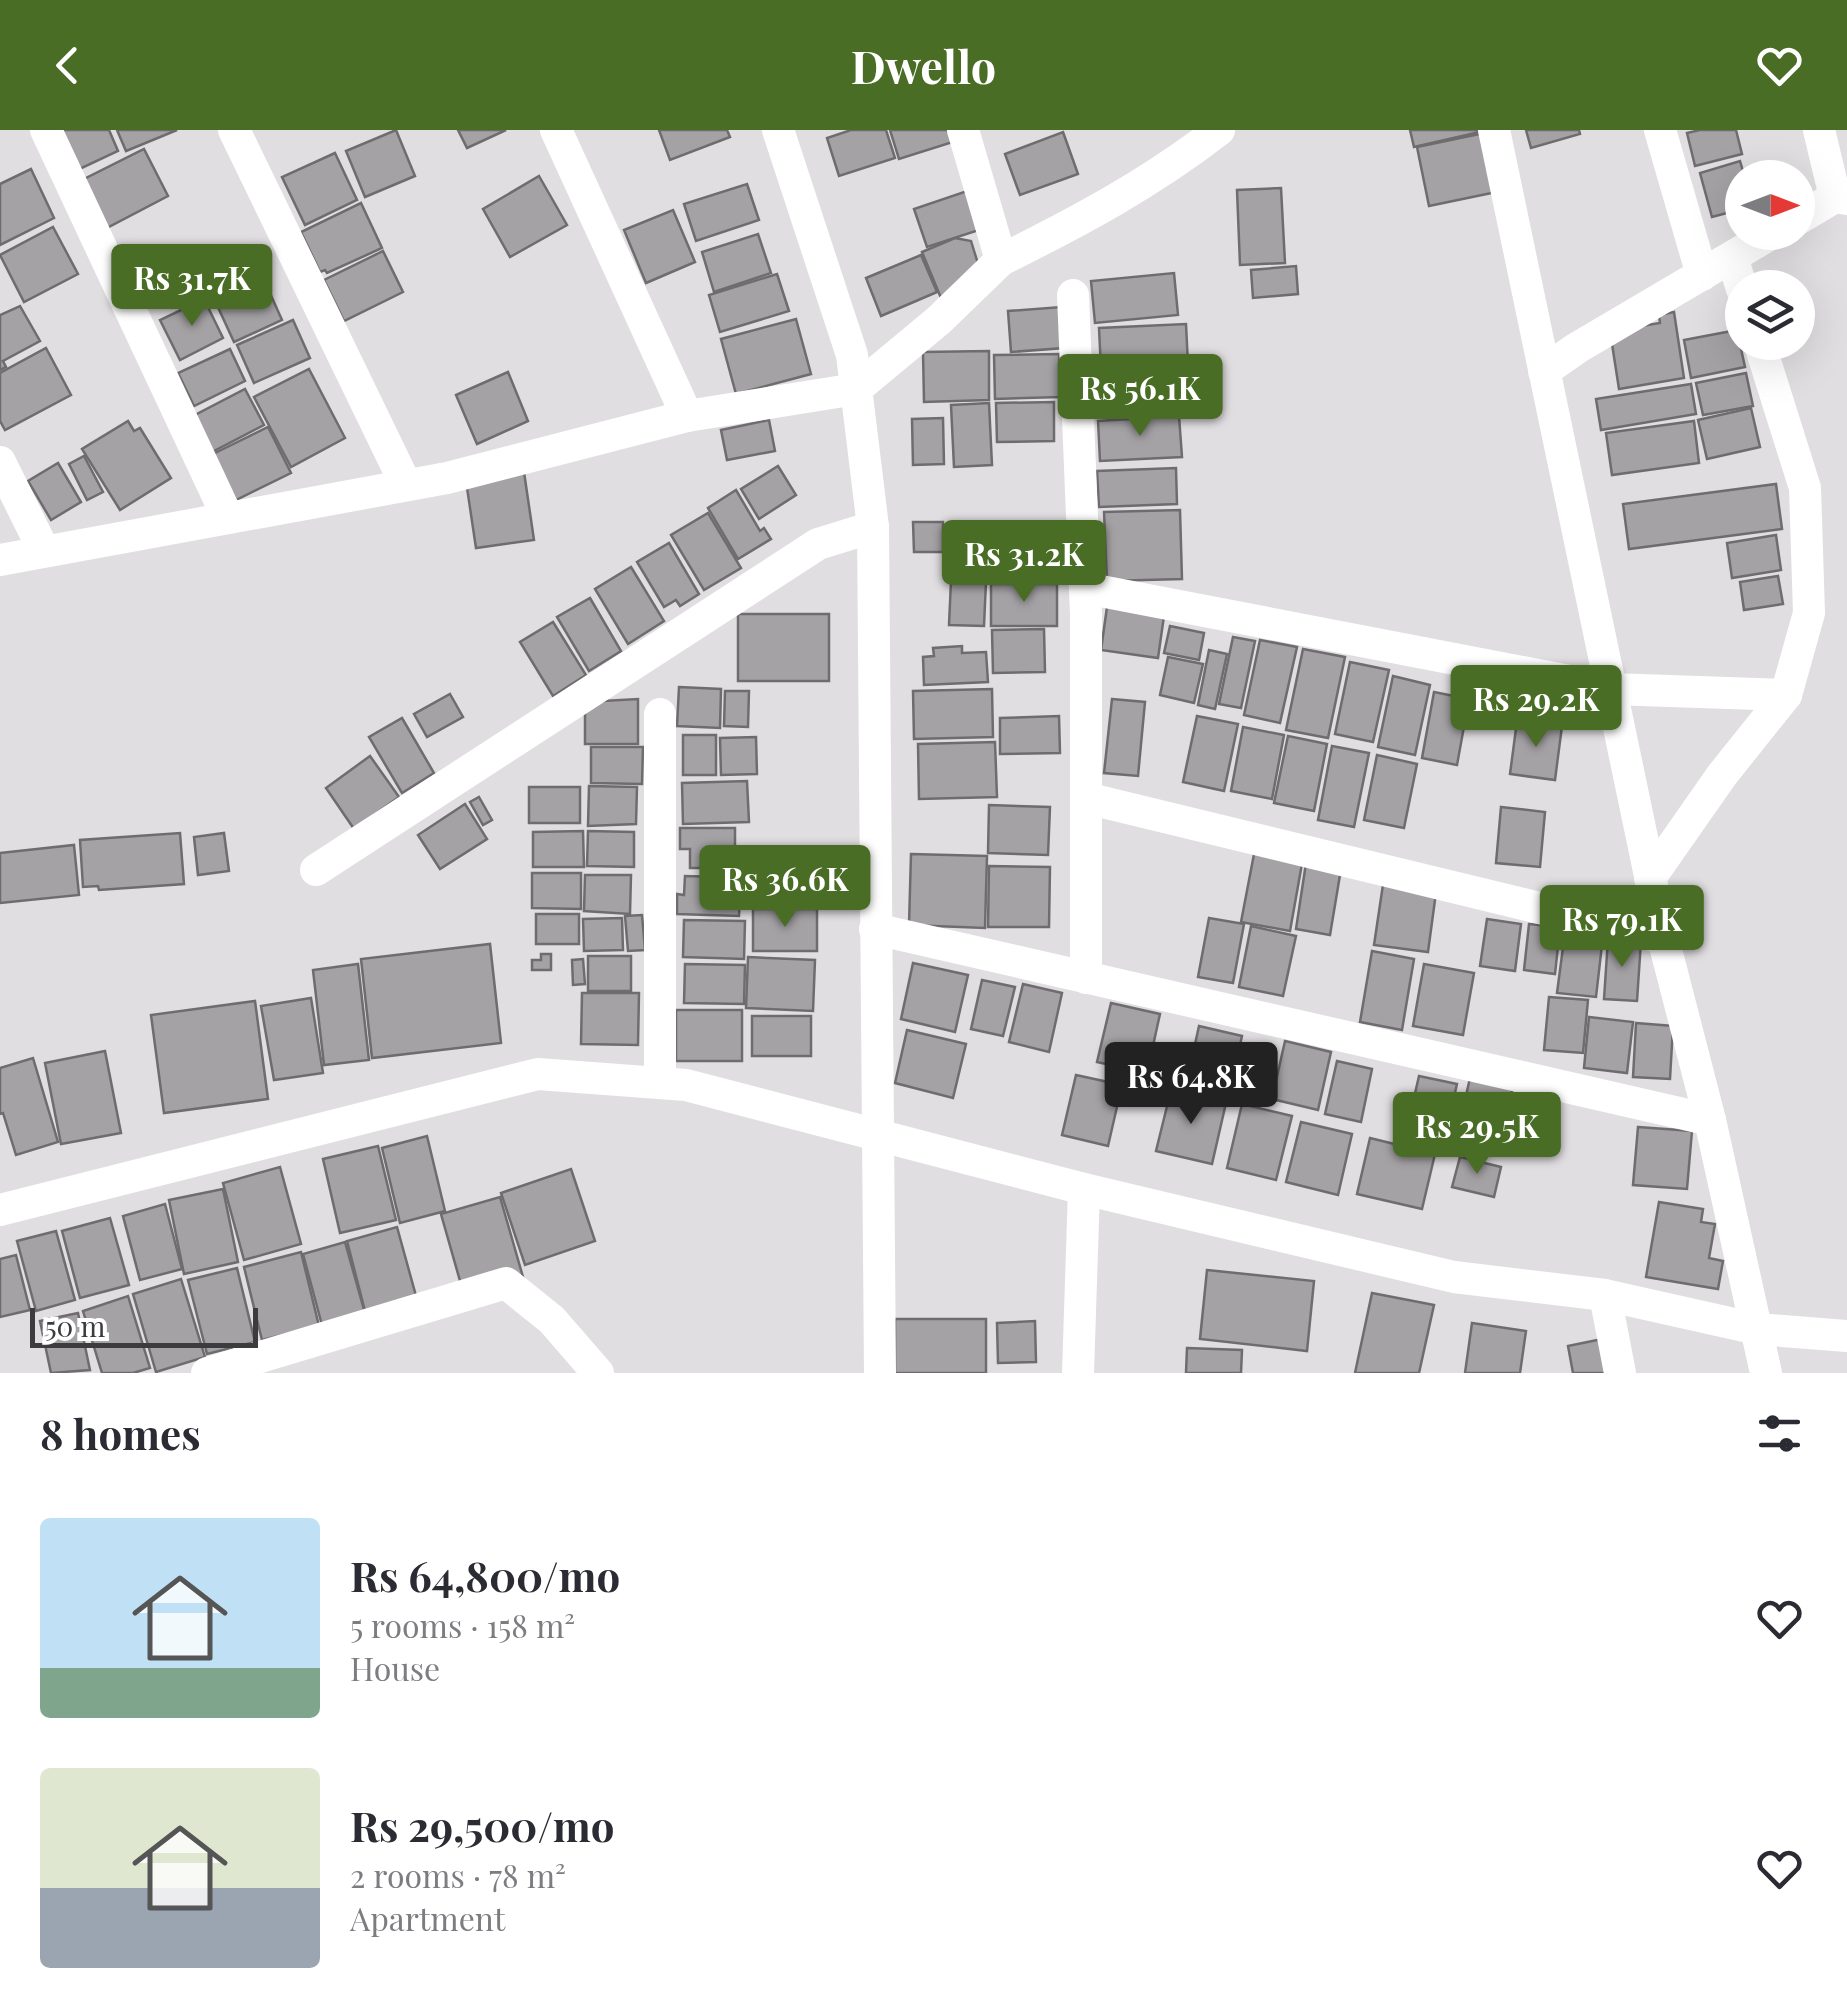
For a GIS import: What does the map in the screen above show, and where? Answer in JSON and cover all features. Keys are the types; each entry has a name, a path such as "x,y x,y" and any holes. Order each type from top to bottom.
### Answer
{"street":[{"path":"46,130 228,518"},
{"path":"234,130 406,485"},
{"path":"556,130 687,416"},
{"path":"778,130 852,355 873,527 880,1373"},
{"path":"964,130 1002,260"},
{"path":"0,560 447,478 687,416 856,389 939,320 1002,260 1094,214 1219,130"},
{"path":"1494,130 1663,938 1710,1120 1766,1373"},
{"path":"1660,130 1702,275"},
{"path":"1815,211 1841,198 1818,130"},
{"path":"1544,371 1744,250"},
{"path":"1732,257 1736,270"},
{"path":"1073,295 1085,588 1086,978"},
{"path":"1650,878 1722,775 1786,695 1809,613 1805,488 1766,360"},
{"path":"0,462 44,552"},
{"path":"316,870 818,544 873,527"},
{"path":"1085,588 1611,689 1786,695"},
{"path":"660,714 660,1084"},
{"path":"1086,798 1663,938"},
{"path":"875,929 1710,1120"},
{"path":"0,1210 538,1074 686,1085 1084,1189 1454,1278 1605,1296 1756,1329 1847,1336"},
{"path":"1078,1373 1084,1189"},
{"path":"207,1373 506,1283 552,1320 598,1373"},
{"path":"1605,1296 1620,1373"}],"building":[{"path":"52,130 109,130 118,151 71,173"},
{"path":"117,130 177,130 126,151"},
{"path":"396,130 415,176 365,197 346,151"},
{"path":"458,130 506,130 467,148"},
{"path":"659,130 727,130 730,137 670,160"},
{"path":"851,130 886,130 895,158 839,176 827,138"},
{"path":"890,130 952,130 956,141 899,159"},
{"path":"1410,130 1488,130 1414,147"},
{"path":"1526,130 1579,130 1580,134 1531,148"},
{"path":"1736,130 1742,154 1695,166 1687,133"},
{"path":"1494,131 1506,190 1429,206 1417,147"},
{"path":"1063,132 1078,174 1020,195 1005,154"},
{"path":"144,149 168,196 101,231 76,183"},
{"path":"335,153 357,200 305,225 282,177"},
{"path":"1725,166 1725,214 1712,217 1700,173"},
{"path":"31,169 54,218 0,245 0,184"},
{"path":"539,176 567,225 510,257 483,209"},
{"path":"747,184 759,220 696,241 684,204"},
{"path":"1281,188 1285,263 1240,265 1237,190"},
{"path":"970,190 982,229 927,247 914,209"},
{"path":"361,203 382,248 327,273 320,272 301,232"},
{"path":"673,210 695,262 646,283 624,230"},
{"path":"53,227 78,274 24,302 0,255"},
{"path":"758,234 771,273 714,292 702,252"},
{"path":"955,238 971,241 979,267 941,298 922,252"},
{"path":"383,251 403,292 344,321 324,280"},
{"path":"921,255 937,292 881,316 866,278"},
{"path":"1296,266 1298,294 1253,298 1251,270"},
{"path":"259,269 282,320 234,342 211,292"},
{"path":"1174,273 1178,315 1095,323 1091,281"},
{"path":"777,274 789,311 720,332 709,295"},
{"path":"204,299 223,338 180,360 160,320"},
{"path":"20,306 40,341 3,361 6,367 0,370 0,315"},
{"path":"1061,307 1064,348 1011,352 1008,311"},
{"path":"1674,312 1684,378 1619,389 1610,331 1660,323 1659,315"},
{"path":"796,319 811,374 736,394 721,339"},
{"path":"293,320 310,358 254,383 237,345"},
{"path":"1186,324 1188,365 1101,369 1099,328"},
{"path":"1725,332 1725,360 1743,360 1745,367 1691,378 1684,340"},
{"path":"46,348 71,395 5,430 0,421 0,373"},
{"path":"230,349 245,381 194,406 178,373"},
{"path":"989,351 989,400 924,402 923,352"},
{"path":"1059,354 1060,397 995,399 994,355"},
{"path":"309,369 345,438 291,467 254,397"},
{"path":"1180,371 1183,411 1107,417 1103,377"},
{"path":"508,372 528,421 477,444 456,395"},
{"path":"1746,373 1753,406 1703,415 1696,383"},
{"path":"1691,384 1696,414 1601,430 1596,399"},
{"path":"245,389 264,425 212,452 193,416"},
{"path":"1054,402 1054,441 997,442 996,403"},
{"path":"989,403 992,465 954,467 951,405"},
{"path":"1751,408 1760,447 1707,459 1698,420"},
{"path":"1179,416 1182,457 1100,461 1098,421"},
{"path":"943,418 944,464 913,465 912,419"},
{"path":"769,420 775,451 727,460 721,430"},
{"path":"128,421 134,431 140,428 171,478 120,510 82,449"},
{"path":"1694,421 1699,463 1612,475 1606,433"},
{"path":"268,427 291,473 236,500 213,454"},
{"path":"84,456 103,492 87,500 69,464"},
{"path":"58,463 81,502 51,520 28,481"},
{"path":"778,466 796,495 759,519 741,489"},
{"path":"1176,468 1177,504 1099,507 1097,471"},
{"path":"524,472 534,540 476,548 466,481"},
{"path":"1776,484 1782,529 1629,549 1623,504"},
{"path":"736,490 760,531 764,528 771,539 738,559 708,508"},
{"path":"1180,510 1182,579 1107,581 1104,512"},
{"path":"708,513 741,568 704,590 671,535"},
{"path":"913,522 943,522 943,552 914,552"},
{"path":"1065,535 1066,580 985,581 984,536"},
{"path":"1776,535 1781,570 1732,578 1727,543"},
{"path":"669,543 699,594 680,606 676,600 664,607 637,562"},
{"path":"631,567 664,621 628,644 595,589"},
{"path":"1778,576 1783,604 1744,610 1740,582"},
{"path":"951,581 986,582 984,626 949,625"},
{"path":"991,584 1057,584 1057,626 991,626"},
{"path":"590,598 621,651 589,671 557,617"},
{"path":"1107,607 1164,616 1158,658 1101,650"},
{"path":"738,614 829,614 829,681 738,681"},
{"path":"553,622 586,675 553,696 520,642"},
{"path":"1170,626 1204,633 1199,660 1164,653"},
{"path":"1044,629 1045,672 993,673 992,630"},
{"path":"1233,637 1255,641 1241,708 1219,704"},
{"path":"1260,640 1297,647 1280,723 1244,715"},
{"path":"962,646 962,653 986,652 988,682 924,685 923,657 934,656 933,648"},
{"path":"1303,649 1345,657 1328,738 1286,730"},
{"path":"1209,650 1227,654 1215,709 1198,705"},
{"path":"1168,657 1203,664 1194,703 1160,695"},
{"path":"1350,662 1389,670 1373,742 1335,734"},
{"path":"1393,676 1430,685 1415,755 1378,747"},
{"path":"679,687 721,689 720,728 677,726"},
{"path":"992,689 993,737 914,739 913,691"},
{"path":"725,691 749,691 748,727 724,726"},
{"path":"1434,692 1469,699 1457,765 1422,758"},
{"path":"450,694 463,717 427,737 414,714"},
{"path":"638,699 638,744 585,744 585,702"},
{"path":"1112,699 1145,702 1138,776 1104,773"},
{"path":"1059,716 1060,753 1000,754 1000,718"},
{"path":"1197,716 1238,724 1224,791 1183,782"},
{"path":"402,718 434,773 402,793 369,737"},
{"path":"1517,721 1562,726 1555,780 1510,774"},
{"path":"1243,727 1284,735 1272,799 1231,791"},
{"path":"683,735 716,735 716,775 683,775"},
{"path":"1288,736 1327,744 1314,811 1274,803"},
{"path":"756,737 757,774 721,775 720,738"},
{"path":"995,742 997,797 919,799 918,744"},
{"path":"1332,746 1369,753 1354,827 1318,820"},
{"path":"591,747 643,747 642,784 591,783"},
{"path":"1377,755 1417,764 1404,828 1364,820"},
{"path":"370,756 399,797 354,829 326,788"},
{"path":"747,781 749,822 683,824 682,783"},
{"path":"589,786 637,787 636,824 588,826"},
{"path":"529,787 580,787 580,823 529,823"},
{"path":"479,797 492,820 483,825 470,802"},
{"path":"465,804 487,839 440,869 418,835"},
{"path":"989,805 1050,807 1048,855 988,853"},
{"path":"1501,807 1545,812 1540,867 1496,863"},
{"path":"680,828 735,828 735,868 690,868 690,849 680,849"},
{"path":"583,831 584,867 533,867 533,832"},
{"path":"588,831 634,832 634,867 587,866"},
{"path":"180,833 184,884 99,890 98,886 83,887 80,840"},
{"path":"224,833 229,871 198,875 194,837"},
{"path":"74,845 79,895 0,903 0,853"},
{"path":"781,849 821,849 821,903 781,903"},
{"path":"1255,849 1303,858 1290,931 1241,922"},
{"path":"911,854 987,856 985,928 909,925"},
{"path":"1306,863 1341,869 1330,935 1296,929"},
{"path":"989,866 1050,867 1049,927 988,927"},
{"path":"532,873 581,873 581,909 532,908"},
{"path":"741,874 739,916 677,914 677,894 684,895 685,876"},
{"path":"585,875 631,875 630,914 584,911"},
{"path":"1384,878 1437,885 1428,952 1374,945"},
{"path":"753,909 817,909 817,951 753,951"},
{"path":"536,914 579,914 579,944 536,944"},
{"path":"642,915 645,950 628,951 625,916"},
{"path":"622,918 623,950 584,951 583,919"},
{"path":"1209,918 1244,924 1233,983 1198,977"},
{"path":"1487,919 1521,924 1515,971 1480,966"},
{"path":"684,920 745,921 744,959 683,957"},
{"path":"1529,924 1560,927 1555,974 1524,970"},
{"path":"1251,926 1296,936 1283,996 1239,987"},
{"path":"1565,932 1603,936 1596,997 1557,993"},
{"path":"1608,939 1641,941 1637,1001 1604,999"},
{"path":"490,944 501,1043 372,1058 361,959"},
{"path":"1372,951 1414,959 1402,1030 1360,1022"},
{"path":"541,954 551,954 551,970 532,970 532,960 541,960"},
{"path":"588,956 631,956 631,991 588,991"},
{"path":"748,957 815,960 813,1011 746,1008"},
{"path":"583,959 585,984 573,985 572,960"},
{"path":"913,963 968,975 955,1032 901,1019"},
{"path":"358,964 369,1060 324,1065 313,970"},
{"path":"685,964 745,965 744,1004 684,1003"},
{"path":"1424,964 1474,973 1463,1035 1413,1026"},
{"path":"982,980 1015,987 1003,1036 971,1029"},
{"path":"1023,984 1062,993 1049,1052 1009,1042"},
{"path":"582,993 639,993 638,1045 581,1044"},
{"path":"1549,997 1588,1000 1583,1053 1544,1050"},
{"path":"311,998 323,1073 274,1080 261,1006"},
{"path":"255,1001 268,1099 164,1113 151,1015"},
{"path":"1111,1003 1160,1014 1147,1073 1097,1062"},
{"path":"676,1010 742,1010 742,1061 676,1061"},
{"path":"752,1016 811,1016 811,1056 752,1056"},
{"path":"1589,1017 1633,1022 1627,1073 1584,1068"},
{"path":"1636,1023 1673,1026 1670,1079 1633,1077"},
{"path":"1199,1026 1242,1036 1229,1095 1186,1085"},
{"path":"907,1030 966,1044 953,1098 895,1083"},
{"path":"1285,1041 1331,1052 1318,1110 1272,1099"},
{"path":"105,1051 121,1133 61,1144 45,1063"},
{"path":"33,1058 58,1142 16,1155 3,1113 0,1114 0,1068"},
{"path":"1337,1061 1372,1069 1361,1122 1325,1114"},
{"path":"1076,1075 1122,1085 1108,1146 1062,1135"},
{"path":"1419,1076 1457,1084 1443,1145 1405,1137"},
{"path":"1470,1078 1513,1087 1497,1154 1455,1144"},
{"path":"1171,1090 1226,1103 1212,1164 1156,1151"},
{"path":"1242,1104 1292,1116 1276,1180 1227,1168"},
{"path":"1301,1122 1352,1134 1338,1195 1286,1182"},
{"path":"1638,1127 1692,1131 1687,1189 1633,1185"},
{"path":"427,1136 445,1211 400,1223 382,1148"},
{"path":"1370,1138 1435,1154 1422,1209 1357,1194"},
{"path":"378,1146 396,1220 340,1233 323,1159"},
{"path":"1460,1157 1501,1167 1494,1197 1452,1187"},
{"path":"280,1167 301,1244 244,1260 223,1183"},
{"path":"571,1169 595,1241 525,1265 501,1193"},
{"path":"223,1189 238,1262 184,1274 169,1200"},
{"path":"500,1197 523,1277 464,1295 441,1214"},
{"path":"1659,1202 1703,1209 1701,1222 1715,1224 1709,1258 1723,1261 1718,1289 1646,1277"},
{"path":"165,1204 182,1269 140,1280 123,1216"},
{"path":"110,1218 129,1285 80,1298 62,1231"},
{"path":"397,1227 416,1296 365,1311 347,1241"},
{"path":"56,1231 75,1300 36,1311 17,1241"},
{"path":"345,1242 366,1317 323,1329 303,1254"},
{"path":"301,1252 319,1326 262,1340 244,1267"},
{"path":"16,1255 30,1310 0,1317 0,1259"},
{"path":"237,1268 255,1342 207,1354 188,1280"},
{"path":"1207,1270 1314,1281 1307,1351 1200,1339"},
{"path":"181,1279 205,1357 156,1372 133,1294"},
{"path":"1372,1293 1434,1305 1419,1373 1355,1373"},
{"path":"128,1296 150,1368 133,1373 102,1373 83,1311"},
{"path":"78,1313 90,1370 51,1373 40,1321"},
{"path":"895,1319 986,1319 986,1373 895,1373"},
{"path":"1035,1321 1036,1362 998,1363 997,1323"},
{"path":"1472,1323 1526,1331 1520,1373 1465,1373"},
{"path":"1607,1338 1614,1373 1573,1373 1568,1346"},
{"path":"1187,1348 1242,1350 1241,1373 1186,1373"}]}
